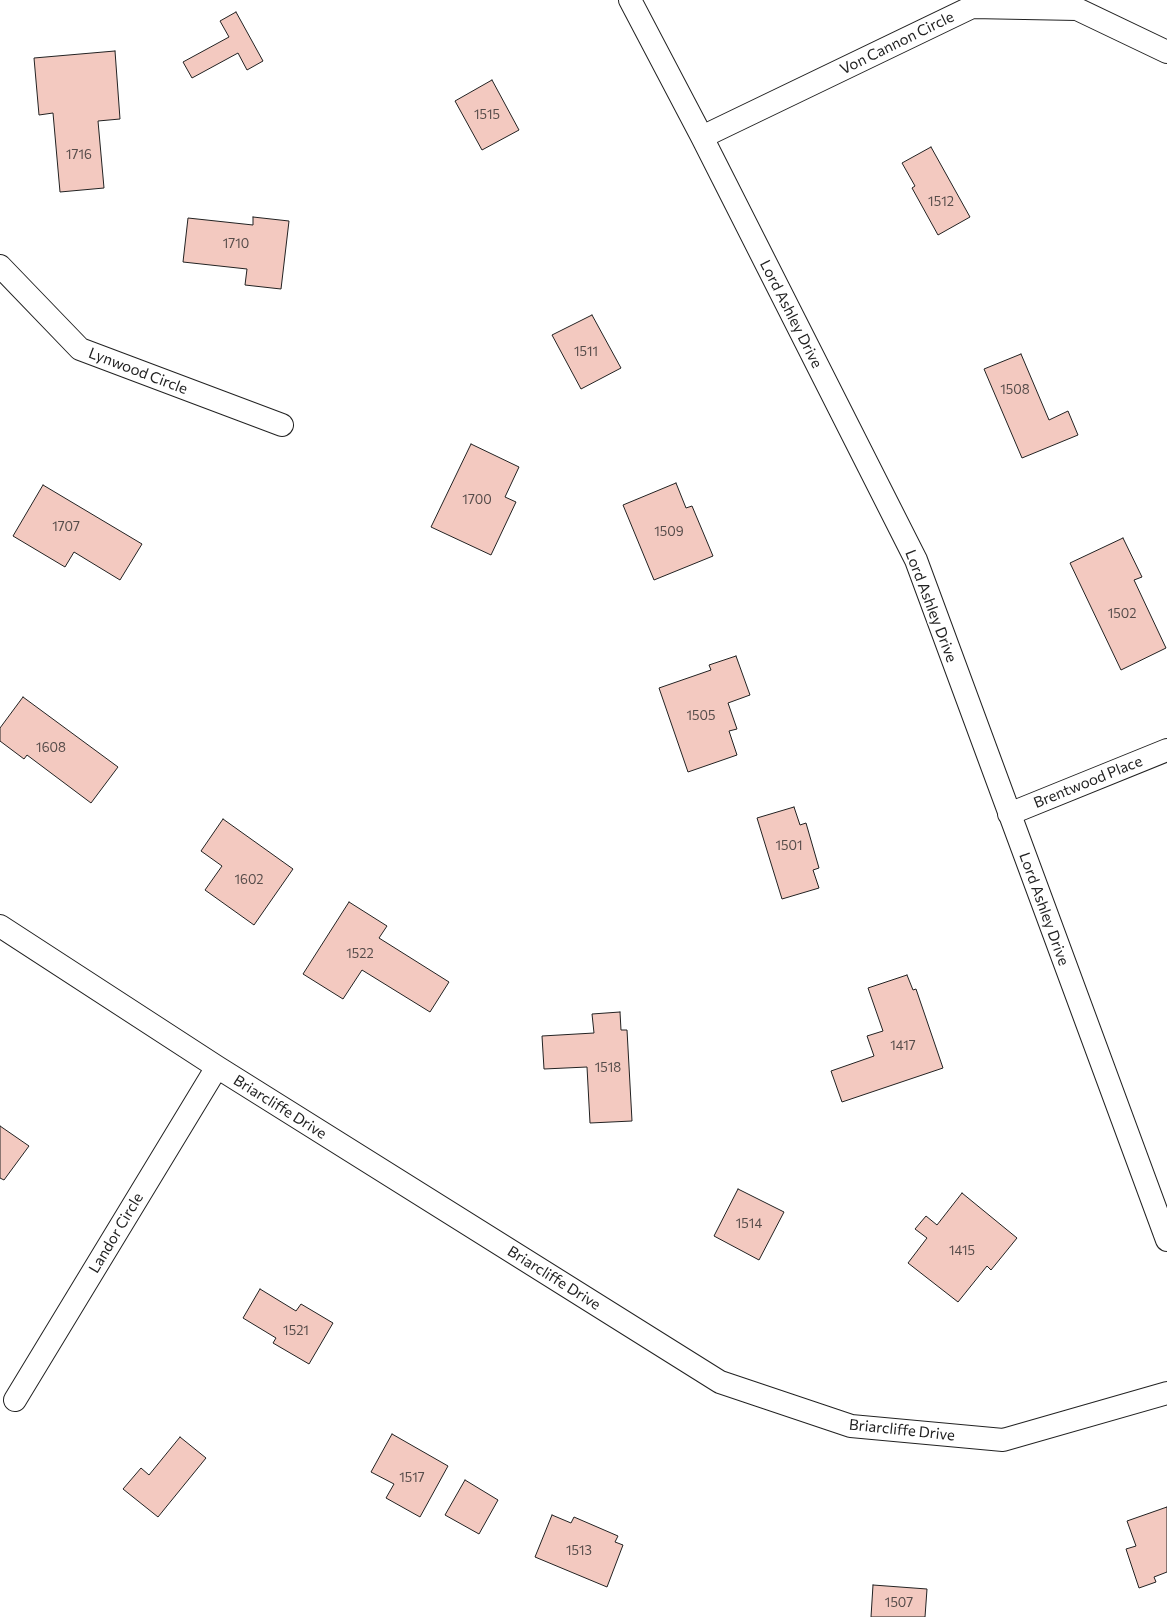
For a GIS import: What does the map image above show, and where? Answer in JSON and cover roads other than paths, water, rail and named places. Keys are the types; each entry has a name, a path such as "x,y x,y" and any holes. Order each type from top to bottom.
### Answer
{"street":[{"name":"Lord Ashley Drive","path":"630,0 702,138 916,560 1167,1240"},
{"name":"Von Cannon Circle","path":"702,138 972,7 1077,10 1167,52"},
{"name":"Lynwood Circle","path":"0,266 80,349 282,425"},
{"name":"Brentwood Place","path":"1009,814 1167,750"},
{"name":"Briarcliffe Drive","path":"0,926 217,1067 720,1382 850,1426 1003,1440 1167,1393"},
{"name":"Landor Circle","path":"15,1400 217,1067"}]}
